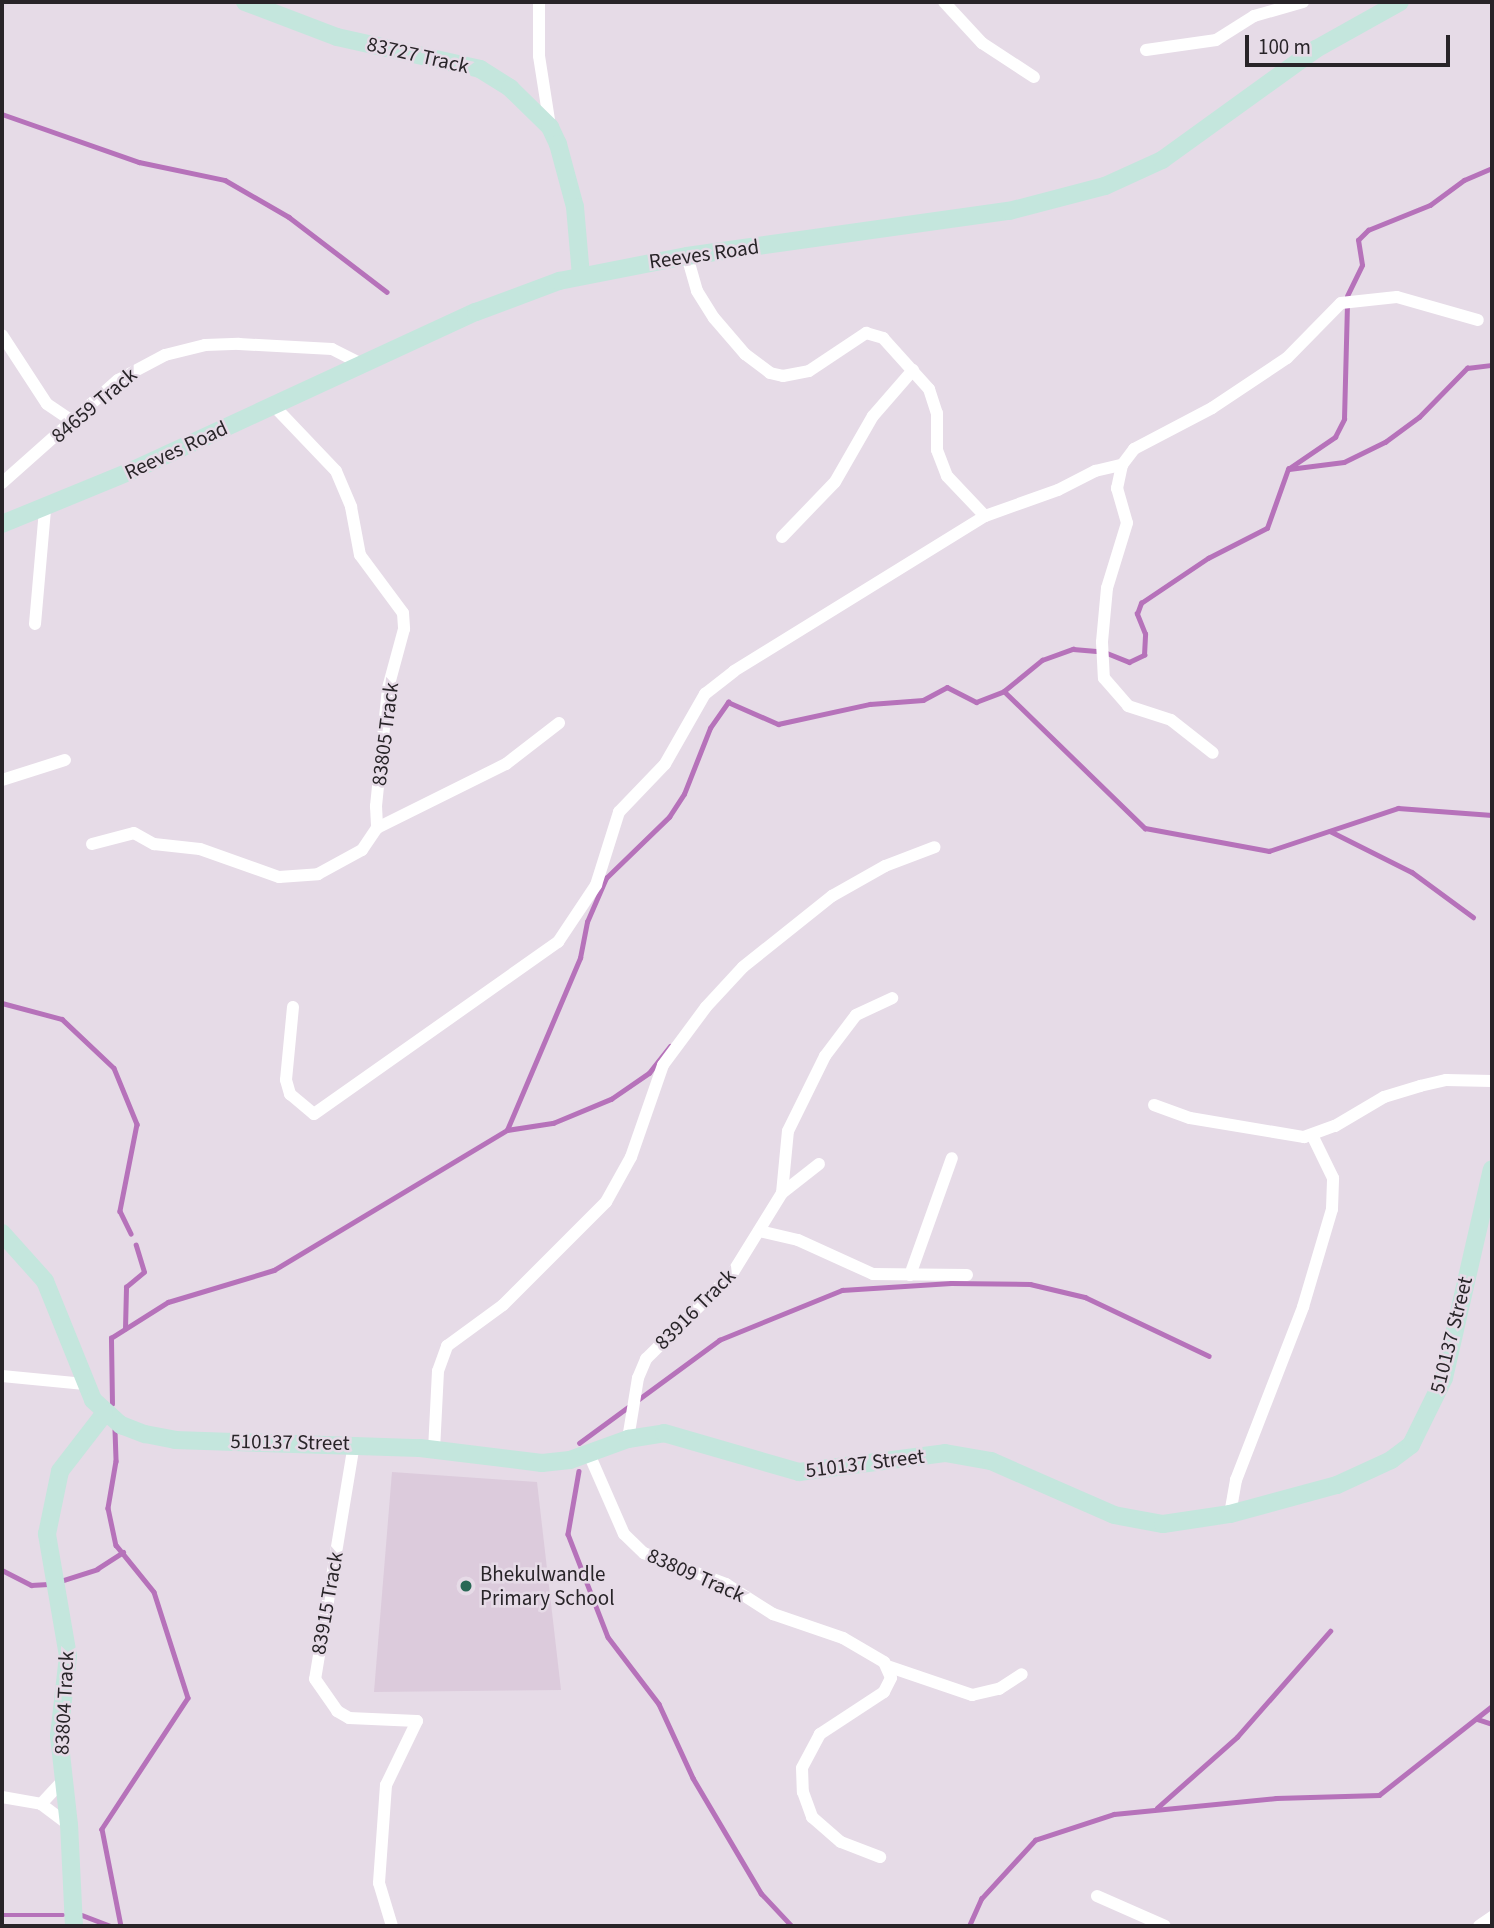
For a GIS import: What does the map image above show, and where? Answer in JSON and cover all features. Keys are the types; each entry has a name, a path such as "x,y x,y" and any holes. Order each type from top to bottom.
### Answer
{"street":[{"name":"83727 Track","path":"245,2 337,37 481,69 510,88 550,127 571,185 581,275"},
{"path":"539,2 539,56 550,127"},
{"path":"944,2 982,43 1034,77"},
{"path":"1146,50 1216,40 1254,16 1303,2"},
{"name":"Reeves Road","path":"2,524 45,509 512,297 581,275 687,256 1009,211 1105,186 1162,160 1316,49 1400,2"},
{"path":"687,256 697,291 714,318 745,354 770,373 783,376 809,371 870,332 883,338 913,370 935,401 937,450 947,476 985,516"},
{"path":"1213,753 1171,720 1128,706 1104,678 1101,642 1107,588 1127,523 1117,488 1122,464 1134,449 1212,408 1287,358 1340,303 1397,297 1478,320"},
{"path":"2,335 47,404 71,420"},
{"name":"84659 Track","path":"2,483 129,372 193,347 218,344 332,349 362,364"},
{"path":"782,537 835,482 873,416 913,370"},
{"name":"83805 Track","path":"273,405 336,471 351,507 360,555 403,613 404,629 388,688 376,821"},
{"path":"293,1007 286,1079 290,1094 314,1114 558,942 596,885 619,813 665,764 698,704 717,683 985,516 1058,490 1095,471 1122,464"},
{"path":"35,624 45,509"},
{"path":"92,844 134,833 154,844 200,849 258,872 301,877 318,874 356,854 376,821 506,764 559,723"},
{"path":"2,780 65,760"},
{"path":"435,1450 438,1371 447,1346 503,1305 606,1202 631,1157 663,1065 706,1007 743,967 832,896 885,866 935,847"},
{"path":"782,1193 788,1131 825,1056 856,1015 892,998"},
{"path":"1154,1105 1227,1126 1312,1135 1384,1097 1420,1086 1446,1080 1492,1081"},
{"path":"1230,1514 1236,1480 1303,1307 1332,1209 1333,1178 1312,1135"},
{"path":"910,1275 952,1158"},
{"name":"83916 Track","path":"628,1439 638,1378 646,1359 719,1289 782,1193 819,1164"},
{"name":"510137 Street","path":"104,1414 145,1434 176,1440 354,1444 435,1450 542,1463 589,1454 628,1439 676,1434 791,1472 945,1453 991,1461 1114,1515 1144,1522 1163,1524 1230,1514 1358,1478 1411,1445 1444,1378 1492,1169"},
{"path":"759,1231 798,1240 873,1274 967,1275"},
{"path":"2,1233 45,1281 85,1384 104,1414"},
{"path":"2,1376 85,1384"},
{"name":"83804 Track","path":"74,1926 69,1825 59,1736 68,1656 49,1555 49,1514 60,1471 104,1414"},
{"name":"83915 Track","path":"354,1444 315,1679 337,1711 349,1718 417,1721 386,1785 379,1884 391,1926"},
{"name":"83809 Track","path":"589,1454 624,1534 644,1553 726,1584 780,1617 843,1638 887,1666 972,1695 999,1689 1022,1674"},
{"path":"880,1857 841,1842 812,1817 803,1792 802,1768 814,1741 884,1692 891,1678 887,1666"},
{"path":"41,1804 63,1780"},
{"path":"2,1797 41,1804 69,1825"},
{"path":"1097,1896 1165,1926"},
{"path":"1479,1926 1492,1917"}],"shaded area":[{"name":"Bhekulwandle Primary School","path":"392,1472 537,1482 561,1690 374,1692"}],"waterway":[{"path":"2,114 139,162 225,180 289,217 387,292"},
{"path":"1347,296 1362,265 1358,240 1368,230 1430,205 1464,180 1492,168"},
{"path":"1107,653 1129,662 1144,655 1145,634 1137,614 1141,603 1208,558 1267,528 1288,469 1335,437 1344,419 1347,307"},
{"path":"1289,469 1344,462 1385,442 1419,417 1467,368 1492,365"},
{"path":"507,1130 580,958 587,922 606,878 669,817 684,794 710,728 728,702 778,724 870,704 923,700 947,687 976,702 1004,691 1042,660 1073,649 1096,651"},
{"path":"1004,691 1145,828 1269,851 1398,808 1492,815"},
{"path":"1330,831 1412,872 1473,917"},
{"path":"2,1003 62,1019 114,1068 137,1124 120,1211 131,1234"},
{"path":"112,1404 111,1338 168,1302 274,1270 507,1130 553,1123 611,1099 649,1073 670,1046"},
{"path":"125,1329 126,1287 144,1272 136,1245"},
{"path":"579,1443 719,1340 842,1290 951,1283 1030,1284 1085,1297 1209,1356"},
{"path":"115,1430 116,1461 108,1508 116,1545 154,1592 188,1698 102,1829 121,1926"},
{"path":"579,1471 568,1534 608,1637 659,1704 693,1778 761,1893 792,1926"},
{"path":"64,1580 97,1569 123,1552"},
{"path":"2,1570 31,1585 48,1584"},
{"path":"1157,1808 1237,1737 1330,1631"},
{"path":"969,1926 981,1899 1035,1840 1114,1814 1276,1798 1379,1795 1492,1706"},
{"path":"1477,1719 1492,1724"},
{"path":"2,1915 63,1915"},
{"path":"82,1915 111,1926"}],"place":[{"name":"Bhekulwandle Primary School","path":"466,1586"}]}
